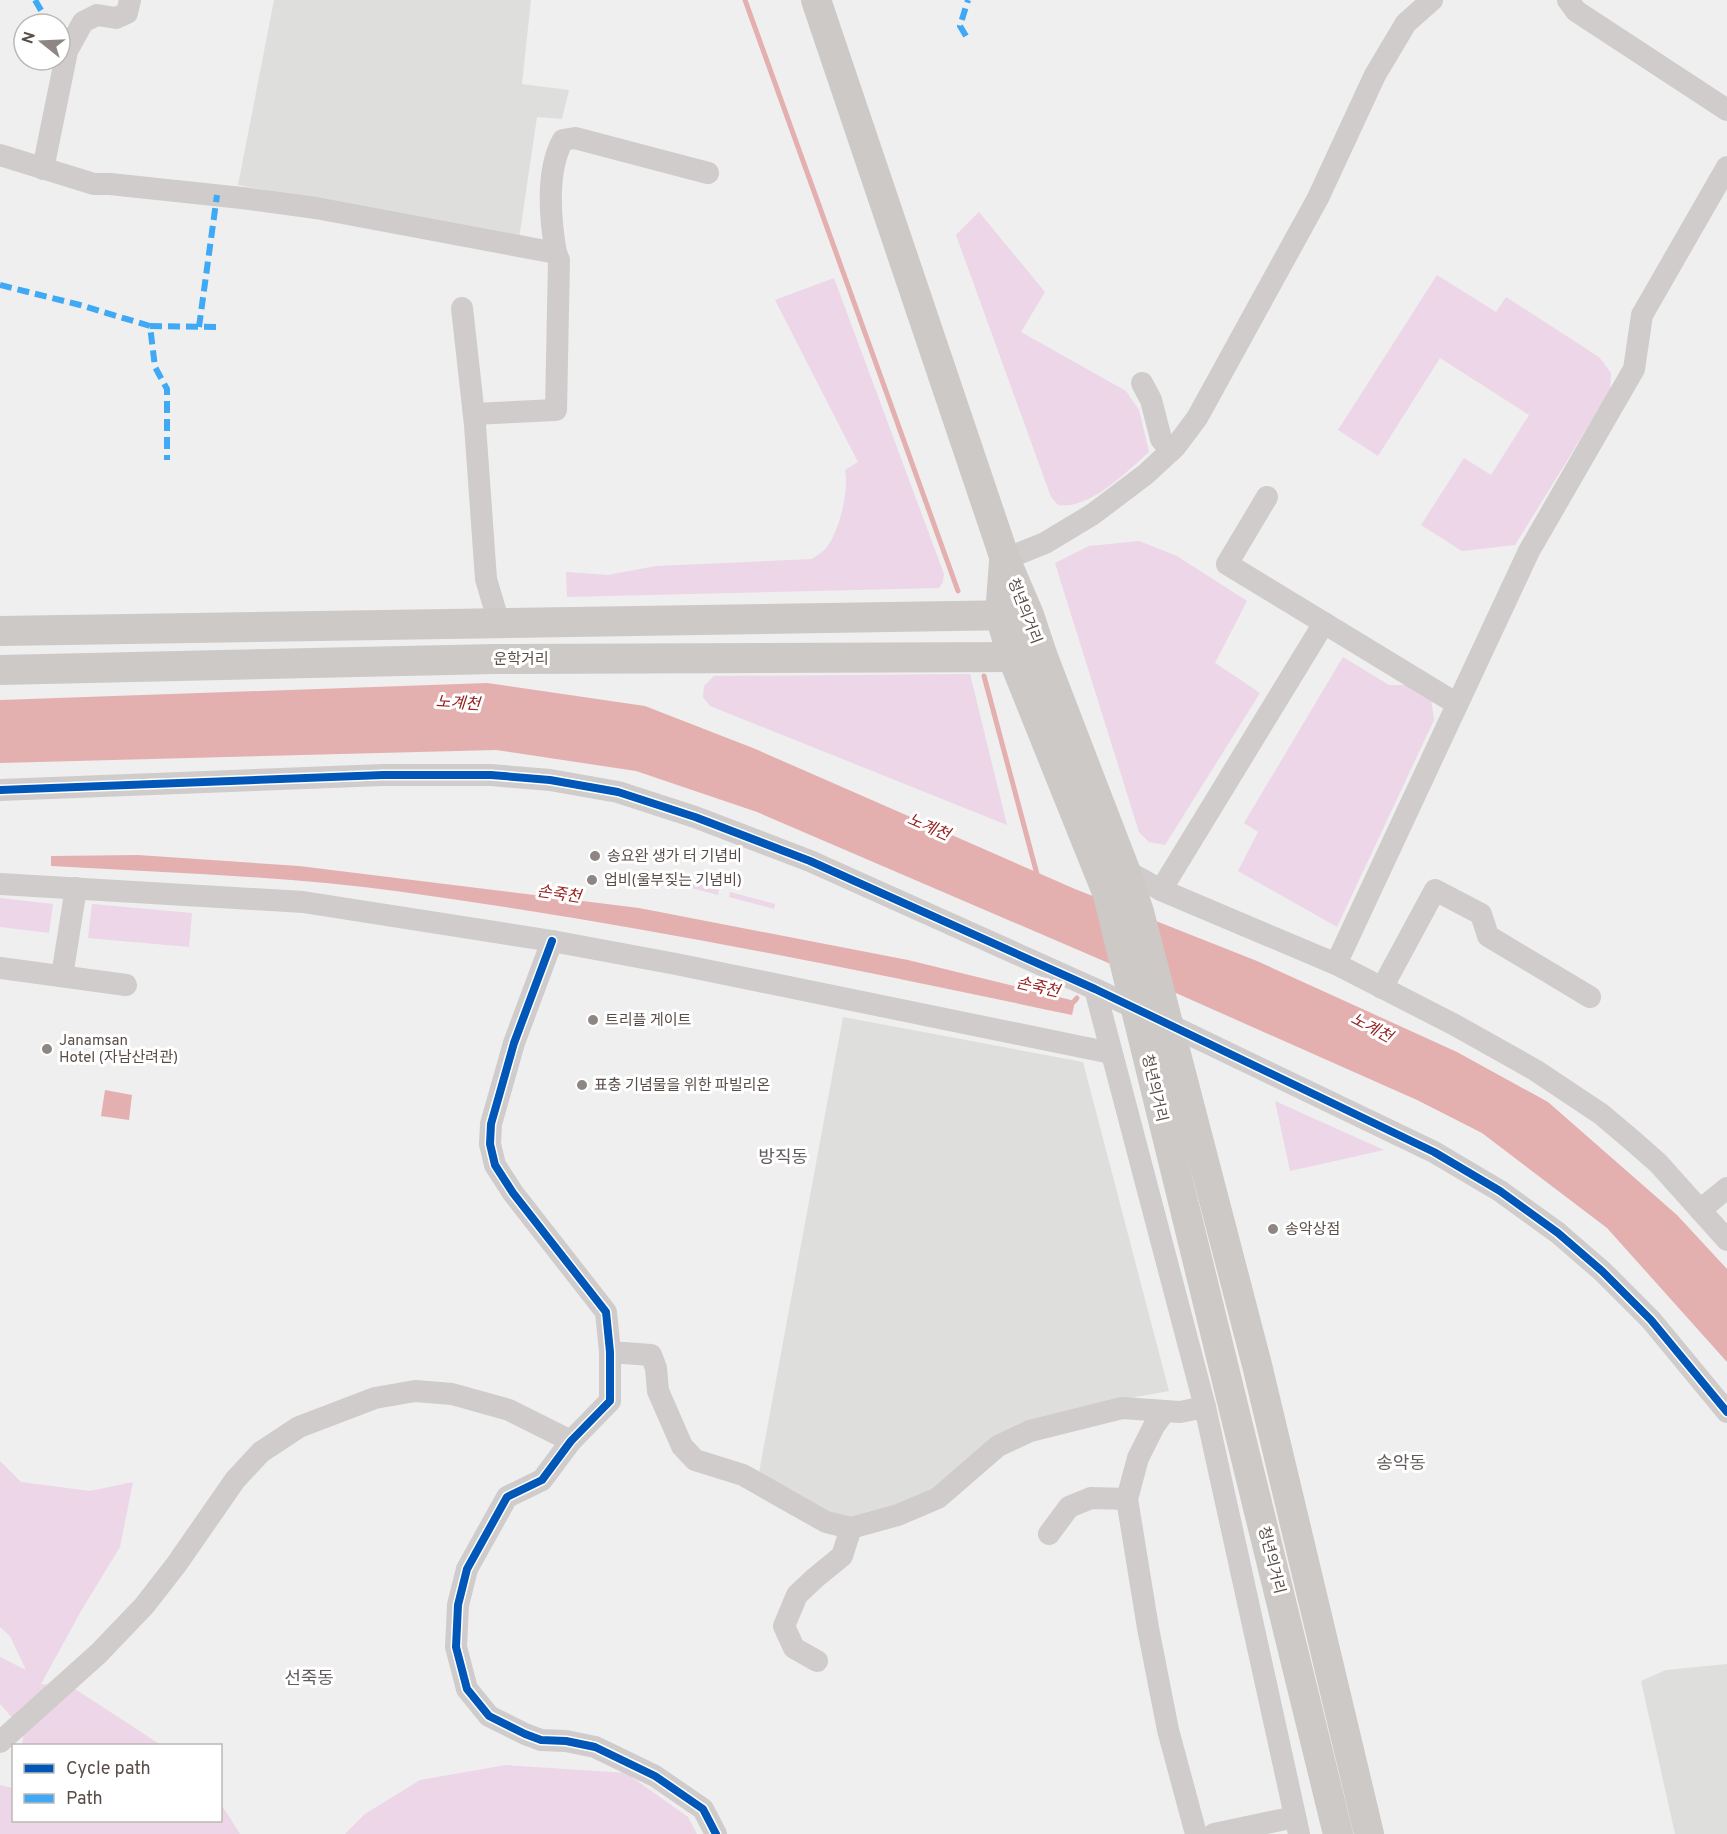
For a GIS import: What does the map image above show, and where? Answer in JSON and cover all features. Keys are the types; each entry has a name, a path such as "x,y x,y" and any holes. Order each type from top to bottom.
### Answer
{"main road":[{"name":"청년의거리","path":"816,0 1005,559 1015,615 1012,656 1149,1002 1257,1365 1369,1834"},
{"name":"청년의거리","path":"1015,615 1043,657 1139,912 1149,1002 1338,1834"},
{"path":"0,631 1015,615"},
{"name":"운학거리","path":"0,670 495,659 1043,657"}],"street":[{"path":"44,169 67,51 83,22 97,15 116,18 128,13 130,0"},
{"path":"1005,559 1045,543 1093,514 1146,474 1171,451 1197,418 1318,198 1375,75 1406,23 1432,0"},
{"path":"1568,0 1576,11 1727,110"},
{"path":"474,414 556,410 559,260 551,224 552,186 557,150 563,140 575,138 708,172"},
{"path":"0,155 94,184 217,195 305,207 556,253"},
{"path":"1336,964 1529,551 1634,369 1642,315 1727,167"},
{"path":"462,308 474,414 486,579 499,623"},
{"path":"1142,382 1151,400 1161,439 1171,451"},
{"path":"1267,497 1227,564 1457,704"},
{"path":"1161,890 1324,623"},
{"path":"0,790 383,775 491,775 580,784 618,792 695,817 810,861 1095,989 1149,1002 1434,1152 1500,1191 1558,1233 1602,1271 1651,1320 1727,1412"},
{"path":"1125,870 1161,890 1336,964 1453,1024 1535,1070 1601,1114 1658,1163 1727,1240"},
{"path":"0,884 303,902 552,941 676,964 1111,1053"},
{"path":"62,976 76,888"},
{"path":"1382,988 1435,890 1481,914 1488,936 1590,997"},
{"path":"552,941 514,1043 491,1124 490,1144 495,1165 513,1193 606,1312 610,1352 610,1401 571,1441 542,1480 507,1497 467,1569 458,1605 456,1647 467,1689 489,1716 542,1740 566,1741 595,1747 655,1776 703,1809 716,1834"},
{"path":"0,968 126,985"},
{"path":"1095,989 1205,1407 1297,1826 1214,1834"},
{"path":"1700,1210 1727,1188"},
{"path":"610,1352 651,1355 656,1368 658,1391 682,1446 695,1460 743,1474 826,1522 851,1528 898,1515 938,1497 998,1446 1029,1431 1122,1408 1180,1412 1205,1407"},
{"path":"0,1742 99,1653 144,1606 236,1480 261,1452 299,1427 375,1398 416,1391 452,1394 509,1410 571,1441"},
{"path":"1165,1411 1154,1426 1138,1458 1127,1499 1148,1628 1168,1730 1196,1834"},
{"path":"1049,1534 1069,1507 1091,1498 1127,1499"},
{"path":"817,1661 794,1648 784,1626 797,1594 842,1556 851,1528"}],"shaded area":[{"path":"274,0 531,0 522,84 569,90 562,119 537,117 519,239 238,185"},
{"path":"979,212 1045,292 1021,332 1126,391 1139,410 1149,452 1107,488 1082,502 1058,505 1051,497 956,235"},
{"path":"1437,275 1496,312 1506,297 1599,357 1611,373 1610,391 1515,545 1462,551 1421,525 1464,458 1491,475 1529,415 1440,358 1378,456 1338,430"},
{"path":"834,278 944,574 939,588 567,597 566,572 608,575 656,566 812,559 827,547 836,530 842,510 846,488 845,470 858,462 775,300"},
{"path":"1139,541 1177,556 1247,601 1215,663 1260,693 1165,845 1149,842 1139,832 1055,563 1089,546"},
{"path":"1343,657 1389,685 1408,685 1431,699 1434,720 1337,927 1238,871 1258,832 1244,823"},
{"path":"970,674 1007,825 710,706 703,697 704,686 714,676"},
{"path":"644,869 719,890 718,895 642,875"},
{"path":"730,892 775,904 774,909 729,897"},
{"path":"0,898 53,904 49,933 0,927"},
{"path":"92,904 192,913 189,947 88,938"},
{"path":"843,1017 1083,1062 1169,1391 1026,1422 937,1489 860,1520 830,1514 758,1478"},
{"path":"1275,1101 1384,1150 1290,1171"},
{"path":"0,1461 21,1482 90,1491 133,1482 120,1547 81,1611 41,1684 72,1687 159,1744 22,1744 24,1731 0,1704 0,1657 26,1670 10,1636 0,1627"},
{"path":"1727,1664 1727,1834 1675,1834 1641,1681 1666,1670"},
{"path":"506,1765 626,1773 688,1817 697,1834 345,1834 365,1814 420,1780"},
{"path":"0,1785 12,1788 12,1822 222,1822 222,1806 240,1834 0,1834"}],"water":[{"name":"노계천","path":"487,683 645,706 753,748 1075,889 1257,961 1457,1052 1548,1102 1677,1215 1727,1269 1727,1362 1607,1228 1482,1133 1417,1100 1106,962 757,812 636,771 496,750 0,763 0,700"},
{"path":"138,855 299,866 639,908 908,960 1071,1000 1074,1006 1072,1015 906,980 655,932 403,892 272,879 51,866 51,856"},
{"path":"105,1090 132,1095 129,1120 101,1116"}],"waterway":[{"path":"745,0 958,591"},
{"path":"984,676 1038,878"},
{"name":"손죽천","path":"1069,1007 1077,998"}],"marked path":[{"path":"35,0 42,12"},
{"path":"966,36 960,26 968,0"},
{"path":"199,327 217,195"},
{"path":"0,285 80,305 150,326 155,367 167,389 167,460"},
{"path":"150,326 219,327"}],"cycle path":[{"path":"0,790 383,775 491,775 550,780 618,792 695,817 810,861 1095,989 1434,1152 1500,1191 1558,1233 1602,1271 1651,1320 1727,1412"},
{"path":"552,941 514,1043 491,1124 490,1144 495,1165 513,1193 606,1312 610,1352 610,1401 571,1441 542,1480 507,1497 467,1569 458,1605 456,1647 467,1689 489,1716 541,1740 566,1741 595,1747 655,1776 703,1809 716,1834"}],"place":[{"name":"송요완 생가 터 기념비","path":"595,856"},
{"name":"업비(울부짖는 기념비)","path":"592,880"},
{"name":"트리플 게이트","path":"593,1020"},
{"name":"Janamsan Hotel (자남산려관)","path":"47,1049"},
{"name":"표충 기념물을 위한 파빌리온","path":"582,1085"},
{"name":"송악상점","path":"1273,1229"}],"district":[{"name":"방직동","path":"783,1157"},
{"name":"송악동","path":"1401,1463"},
{"name":"선죽동","path":"309,1678"}]}
